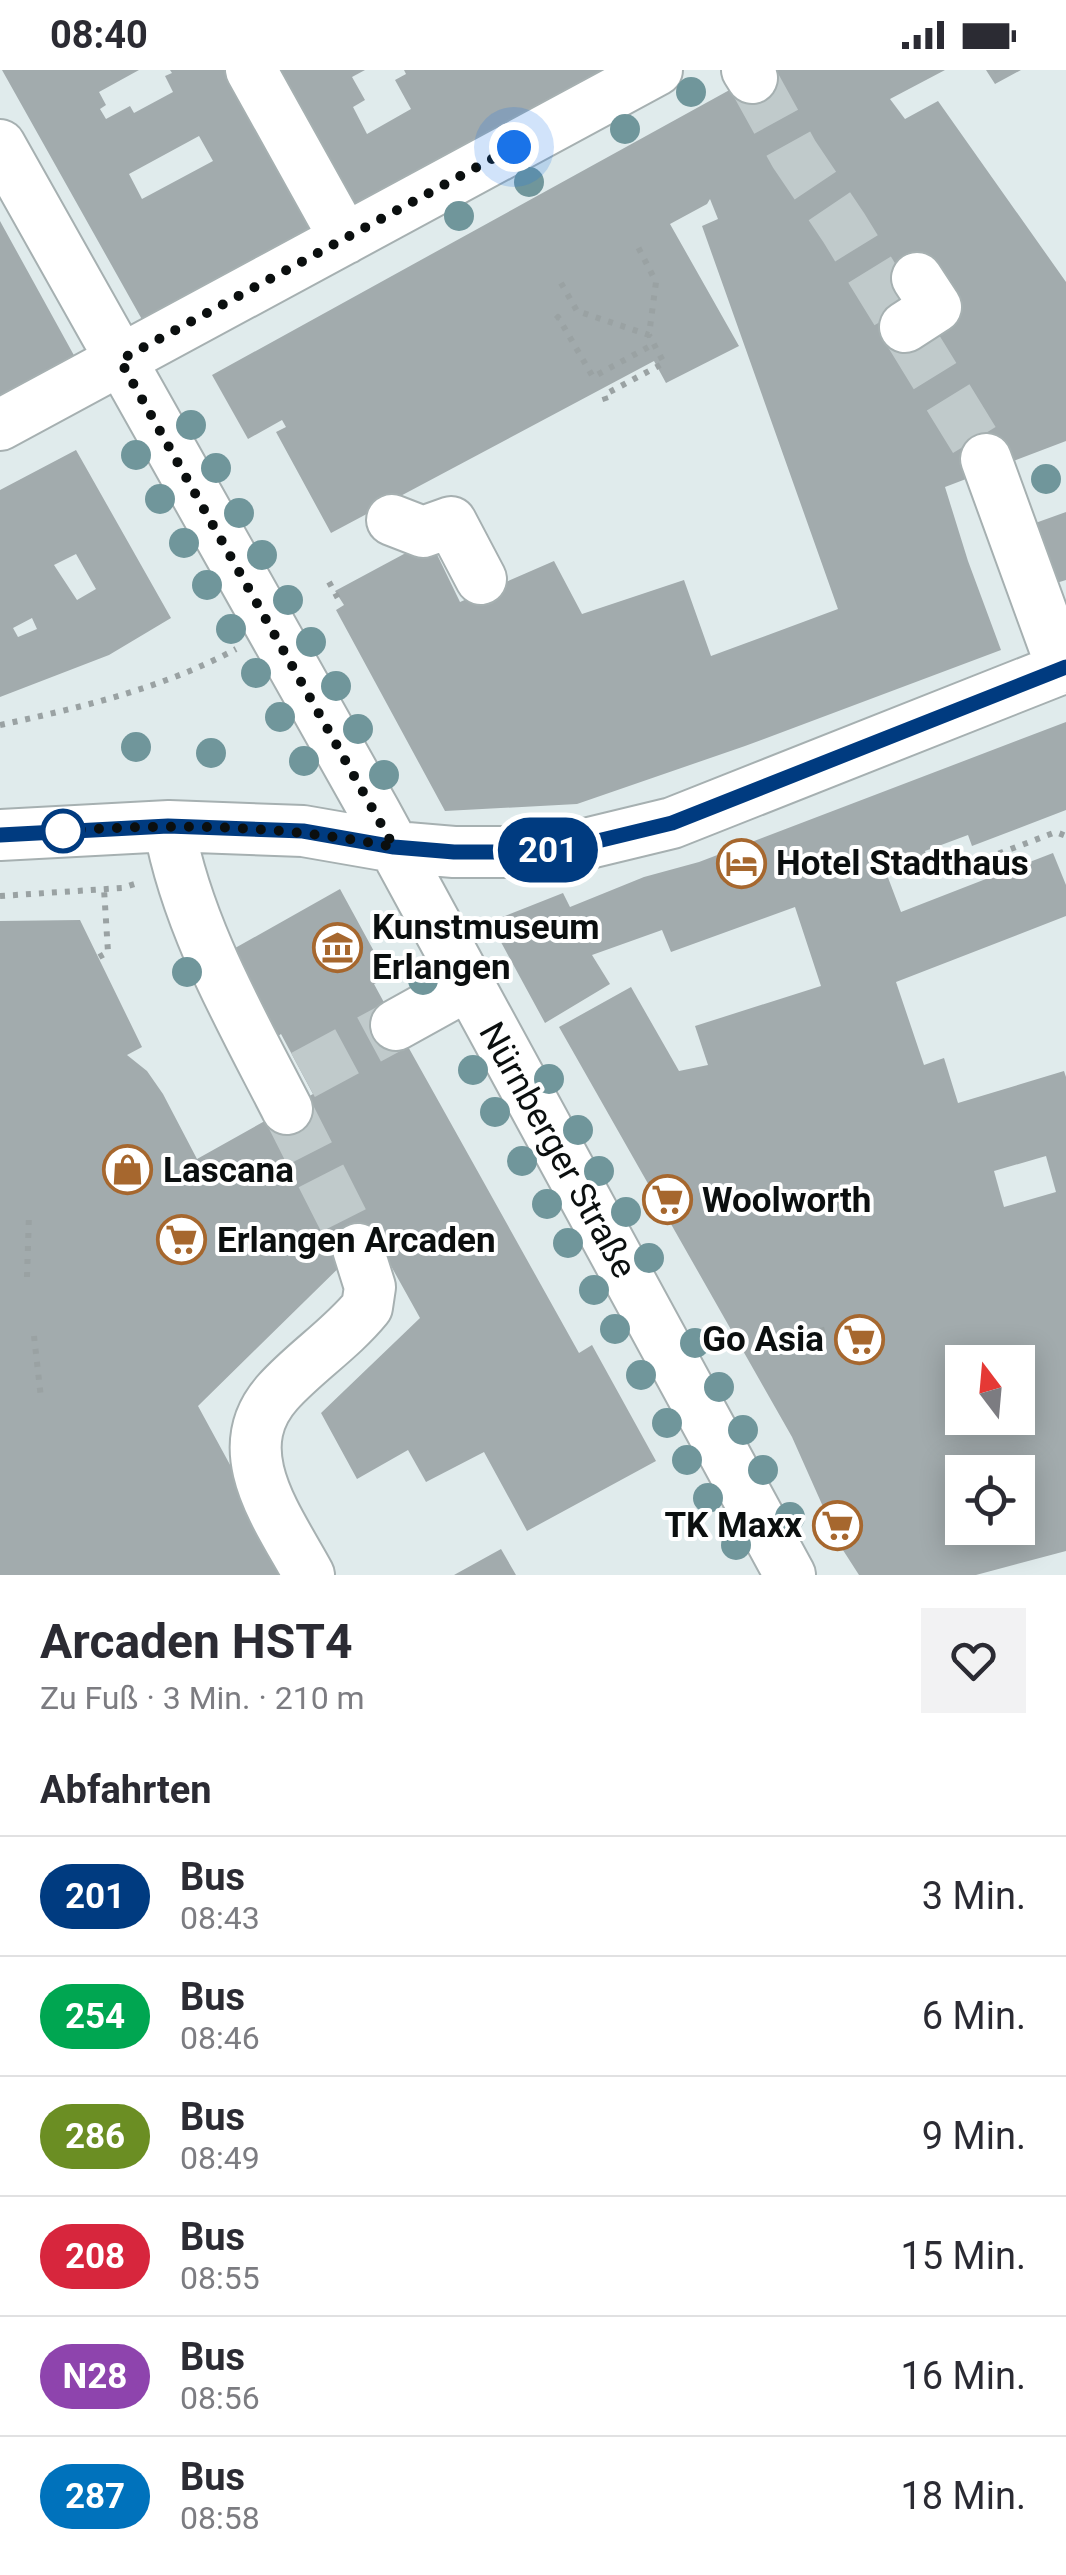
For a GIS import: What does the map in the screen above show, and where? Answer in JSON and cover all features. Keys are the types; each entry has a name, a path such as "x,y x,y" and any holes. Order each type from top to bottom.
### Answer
{"street":[{"path":"251,70 345,239"},
{"path":"0,425 657,70"},
{"name":"Nürnberger Straße","path":"0,145 394,847 790,1575"},
{"path":"905,327 936,307 917,278"},
{"path":"0,835 168,826 303,831 394,847 454,852 522,852 581,845 672,823 1064,668 986,458"},
{"path":"392,520 422,532 451,522 481,578"},
{"path":"168,826 177,870 222,980 289,1092"},
{"path":"396,1025 458,966"},
{"path":"308,1575 265,1494 255,1462 254,1435 259,1418 277,1393 367,1307 370,1287 358,1249"}],"path":[{"path":"606,401 604,395 664,363 649,335 656,282 636,242"},
{"path":"561,283 577,311 649,335"},
{"path":"556,319 593,377 654,344"},
{"path":"328,582 341,604"},
{"path":"0,725 56,713 199,669 272,630"},
{"path":"950,872 1056,832 1066,836"},
{"path":"0,896 122,888 152,876"},
{"path":"99,957 108,952 104,889"},
{"path":"27,1277 29,1214"},
{"path":"795,1338 828,1328"},
{"path":"34,1336 41,1398"}],"building":[{"path":"2,70 139,70 99,92 106,105 100,109 106,119 130,106 134,113 173,92 165,76 172,73 170,70 232,70 320,226 144,323","holes":["199,136 213,161 142,199 129,174"]},
{"path":"278,70 365,70 352,77 365,100 353,107 367,134 411,109 395,80 406,74 404,70 602,70 355,207"},
{"path":"766,70 945,70 890,99 905,119 938,101 1066,282 1066,441 945,487 1001,650 577,804 445,811 336,610 344,605 335,591 430,540 460,602 554,561 582,614 684,580 711,656 838,609 702,226 718,219 710,199 670,224 739,346 666,383 654,361 331,533 276,432 286,427 282,420 248,439 212,375"},
{"path":"986,70 1021,70 995,84"},
{"path":"0,221 76,359 0,401"},
{"path":"76,450 171,618 109,655 0,697 0,490","holes":["76,554 96,589 77,600 54,565","32,618 37,629 18,637 13,628"]},
{"path":"1066,512 1066,580 1050,585 1027,526"},
{"path":"1066,722 1066,810 972,846 968,835 925,851 928,859 906,867 904,860 884,867 901,912 1053,853 1066,885 1066,916 896,982 924,1065 944,1058 958,1103 1064,1071 1066,1077 1066,1551 976,1575 859,1575 841,1547 792,1437 559,1027 631,987 679,1071 708,1065 695,1026 821,986 795,907 671,952 662,930 592,955 610,984 545,1023 490,922 563,893 570,907 644,877 699,862","holes":["1046,1156 1056,1192 1004,1207 994,1171"]},
{"name":"Erlangen Arcaden","path":"340,889 388,977 374,984 406,1043 579,1353 592,1345 656,1461 527,1531 484,1452 426,1482 408,1450 357,1479 321,1413 420,1318 371,1230 358,1249 198,1406 290,1575 0,1575 0,921 80,920 142,1047 127,1055 147,1071 163,1094 197,1159 313,1094 281,1034 274,1039 228,952"},
{"path":"501,1549 516,1575 454,1575"}],"tunnel":[{"path":"752,78 794,154 986,459"},
{"path":"303,1075 396,1025"},
{"path":"287,1109 358,1249"}],"bus line":[{"name":"201","path":"0,835 168,826 242,827 303,831 394,847 454,852 550,850 672,823 1066,667"}],"place":[{"name":"Hotel Stadthaus","path":"741,863"},
{"name":"Kunstmuseum Erlangen","path":"337,947"},
{"name":"Lascana","path":"128,1170"},
{"name":"Woolworth","path":"667,1200"},
{"name":"Erlangen Arcaden","path":"182,1240"},
{"name":"Go Asia","path":"859,1339"},
{"name":"TK Maxx","path":"837,1525"}],"route":[{"path":"63,831 168,826 268,828 394,847 120,360 514,147"}]}
